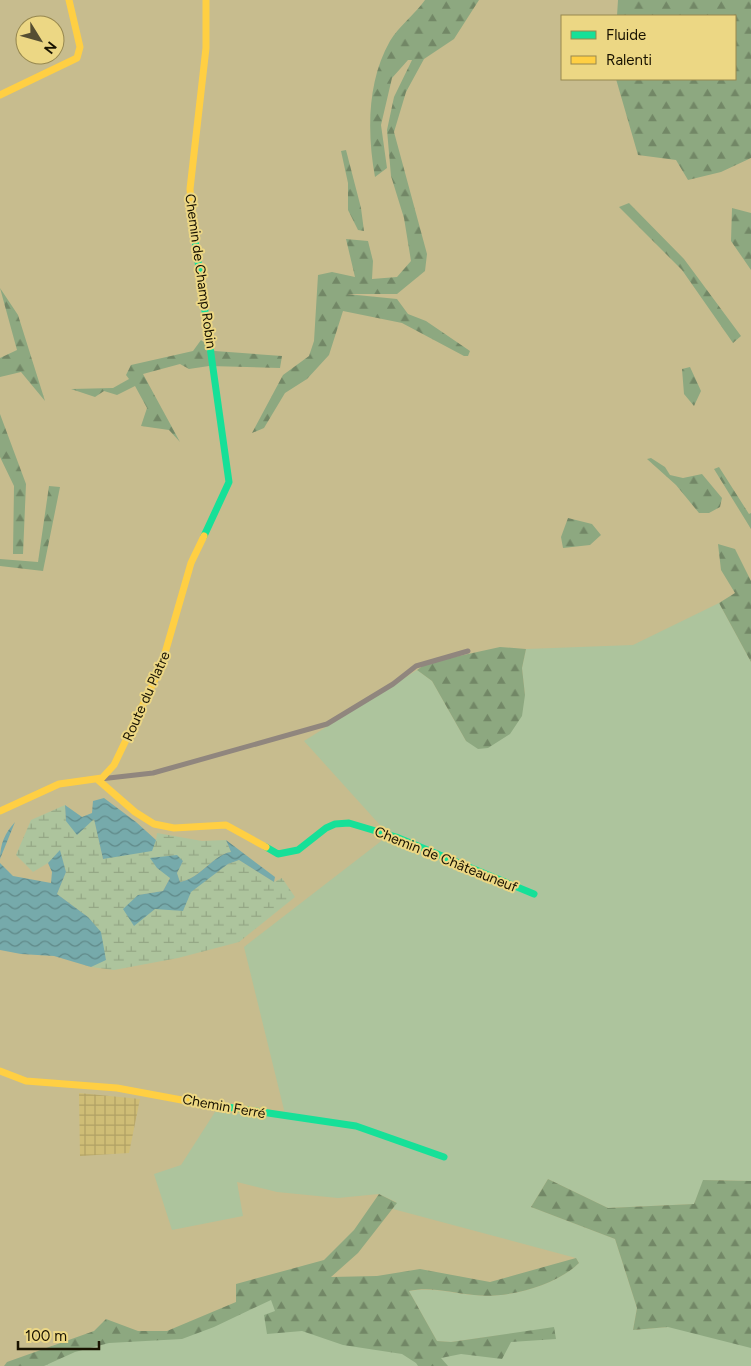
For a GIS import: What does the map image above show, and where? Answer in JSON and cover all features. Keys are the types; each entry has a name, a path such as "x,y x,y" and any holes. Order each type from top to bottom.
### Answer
{"street":[{"path":"0,95 77,58 80,47 69,0"},
{"name":"Chemin de Champ Robin","path":"206,0 206,48 190,189 194,233 228,462 229,482 217,508"},
{"name":"Route du Platre","path":"99,778 114,765 161,667 171,638 191,563 217,508"},
{"path":"0,811 59,784 153,773 327,724 393,684 416,666 468,651"},
{"name":"Chemin de Châteauneuf","path":"99,778 135,812 154,824 174,828 226,825 241,832 266,849 283,854 298,850 326,828 335,824 349,823 396,837 534,894"},
{"name":"Chemin Ferré","path":"0,1071 26,1081 117,1088 240,1110 333,1121 356,1126 444,1157"}],"shaded area":[{"path":"79,1093 140,1099 129,1153 80,1156"}],"green space":[{"path":"425,0 479,0 454,39 424,59 406,92 394,132 427,254 425,271 397,294 347,294 397,299 408,314 426,321 470,351 468,356 464,356 402,323 343,311 329,355 307,379 285,393 264,428 252,433 283,375 309,356 314,341 318,275 332,272 355,277 346,239 368,241 373,261 372,279 397,277 411,261 404,218 391,176 387,130 394,97 412,60 408,60 392,78 381,125 387,168 375,177 370,125 373,90 382,57 398,30"},
{"path":"618,0 751,0 751,158 721,172 688,180 676,160 638,155 616,80 736,80 736,15 617,15"},
{"path":"346,150 361,208 364,231 358,230 348,210 348,183 341,151"},
{"path":"629,203 684,259 741,336 733,343 682,270 619,207"},
{"path":"732,208 751,213 751,270 731,241"},
{"path":"0,288 18,315 45,401 21,372 0,377 0,358 17,350"},
{"path":"201,340 215,351 282,356 280,368 209,366 189,369 180,364 143,374 180,442 169,430 141,426 147,408 135,386 117,395 104,391 95,397 71,389 113,388 129,379 126,375 131,365 193,351"},
{"path":"690,367 701,391 694,406 684,394 682,369"},
{"path":"0,414 26,484 23,554 13,554 14,486 0,457"},
{"path":"651,458 665,467 670,475 683,478 702,474 722,498 720,507 709,513 699,513 676,485 647,459"},
{"path":"719,467 749,514 751,513 751,529 714,469"},
{"path":"49,486 60,487 43,571 0,566 0,559 38,562"},
{"path":"568,518 592,524 601,535 590,545 563,548 561,537"},
{"path":"718,544 735,549 751,581 751,662 719,603 735,593 721,570"},
{"path":"719,603 751,662 751,1181 704,1180 694,1204 608,1208 548,1179 531,1207 615,1239 637,1308 633,1330 668,1327 751,1331 751,1366 30,1366 93,1341 174,1338 271,1292 415,1353 501,1335 451,1342 437,1341 409,1291 434,1290 487,1296 515,1293 557,1278 579,1263 576,1258 393,1209 396,1202 379,1194 338,1198 277,1192 237,1182 243,1216 172,1230 154,1174 181,1165 215,1112 286,1118 244,947 389,835 304,741 417,670 432,681 466,741 525,695 522,668 526,649 633,645"},
{"path":"500,647 526,649 522,668 525,695 522,716 510,734 488,748 478,749 466,741 432,681 417,670 427,663"},
{"path":"65,805 66,821 94,819 103,859 156,840 157,833 202,841 226,840 231,852 219,857 187,880 180,882 177,873 183,861 157,868 170,877 163,891 138,895 155,908 183,911 190,892 228,864 239,860 274,882 282,878 295,897 239,942 178,958 114,970 91,967 106,959 88,917 57,894 66,872 60,851 48,863 33,872 16,855 31,820"},
{"path":"548,1179 608,1208 694,1204 703,1180 751,1181 751,1348 668,1327 633,1330 637,1308 615,1239 531,1207"},
{"path":"379,1194 397,1203 358,1253 331,1277 377,1276 420,1269 490,1282 576,1258 579,1263 557,1278 515,1293 487,1296 433,1290 409,1291 437,1341 451,1342 554,1327 556,1339 511,1342 502,1359 461,1354 441,1358 448,1366 418,1366 402,1354 343,1345 302,1331 267,1334 264,1315 275,1311 271,1300 214,1327 182,1339 109,1343 75,1352 44,1366 4,1366 7,1362 94,1331 106,1319 138,1331 167,1331 236,1302 236,1284 324,1260 354,1230"}],"water":[{"path":"104,798 156,840 152,851 103,859 94,819 77,835 66,821 65,805 82,817 92,813 93,801"},
{"path":"15,822 0,859 4,839 8,830"},
{"path":"226,840 275,877 274,882 239,860 228,864 191,892 183,911 155,909 134,926 123,909 138,895 163,891 170,878 157,868 150,858 177,855 183,861 177,873 180,882 188,880 219,857 231,852"},
{"path":"60,850 66,872 57,894 88,917 101,932 106,960 91,967 54,956 21,954 0,950 0,863 13,876 51,883 52,872 48,863"}],"traffic: fast":[{"path":"193,226 229,482 204,536"},
{"path":"266,847 278,854 298,850 326,828 335,824 349,823 396,837 534,894"},
{"path":"187,1101 356,1126 444,1157"}],"traffic: slow":[{"path":"0,95 77,58 80,47 69,0"},
{"path":"193,226 190,189 206,48 206,0"},
{"path":"0,811 59,784 102,778 114,765 161,667 191,563 204,536"},
{"path":"97,779 135,812 154,824 174,828 226,825 266,847"},
{"path":"0,1071 26,1081 117,1088 187,1101"}]}
